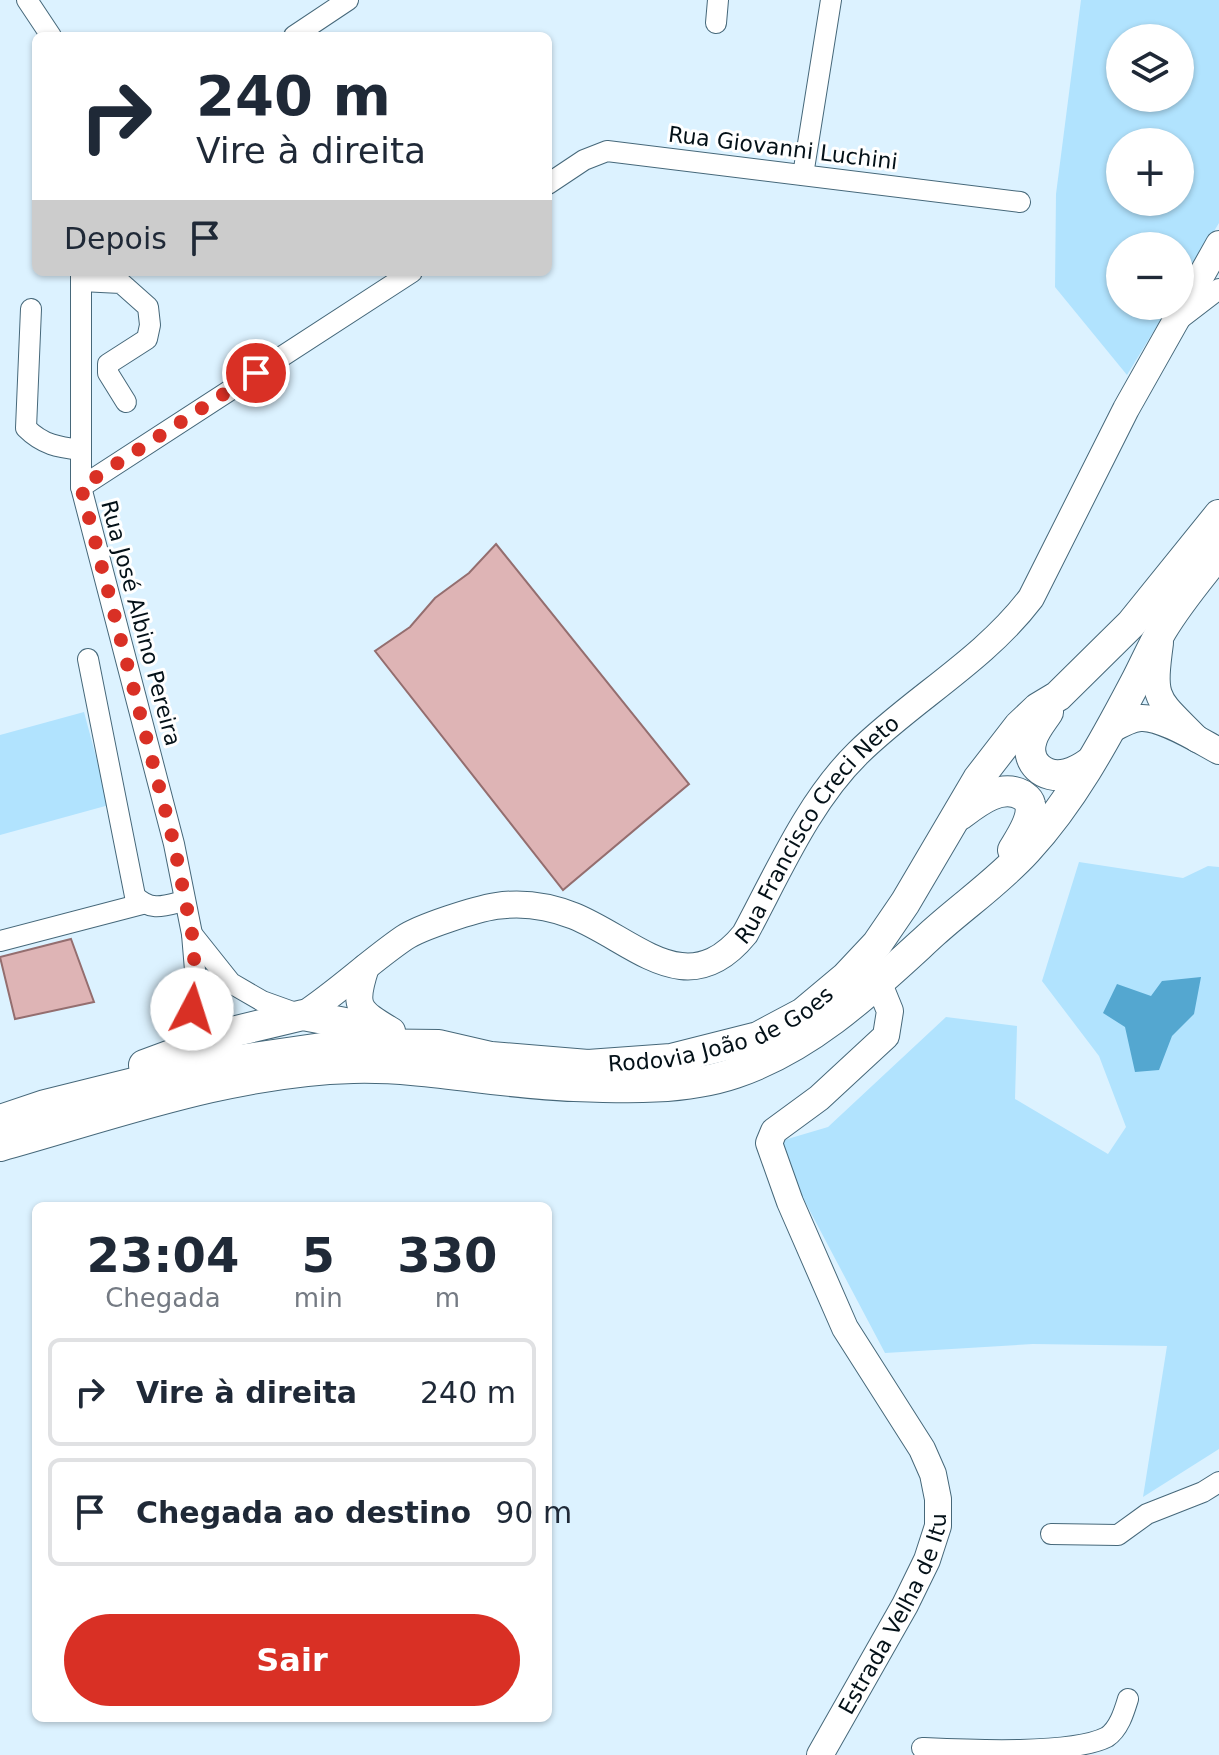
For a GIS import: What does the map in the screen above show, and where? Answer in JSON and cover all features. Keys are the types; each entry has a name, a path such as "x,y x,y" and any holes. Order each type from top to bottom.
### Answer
{"highway":[{"name":"Rodovia João de Goes","path":"0,1120 45,1105 206,1065 349,1044 439,1045 491,1057 588,1065 671,1059 758,1037 803,1013 846,977 877,944 905,903 978,779 1019,726 1038,708 1058,696 1131,624 1219,515"},
{"name":"Rodovia João de Goes","path":"0,1146 207,1088 284,1074 391,1068 570,1086 627,1087 697,1082 734,1074 773,1057 817,1031 879,984 1008,869 1051,823 1109,731 1162,630 1219,553"},
{"path":"1058,696 1032,737 1029,750 1032,762 1039,770 1063,775 1089,763"},
{"path":"955,819 976,803 1005,792 1027,798 1031,805 1025,829 1013,851 979,892"},
{"path":"45,1105 174,1052 236,1031 303,1015 395,1032 439,1045"}],"main road":[{"path":"1175,323 1219,244"},
{"name":"Rua Francisco Creci Neto","path":"303,1015 337,993 407,936 465,914 497,906 530,904 574,916 658,961 684,968 707,964 732,950 745,934 814,808 857,754 995,638 1031,598 1126,409 1175,323"},
{"path":"1162,630 1156,692 1161,702 1208,745"},
{"path":"1109,731 1141,717 1157,721 1208,745"},
{"path":"366,967 358,994 361,1008 370,1018 395,1032"},
{"name":"Estrada Velha de Itu","path":"820,1755 905,1605 927,1560 938,1526 938,1499 933,1474 922,1449 845,1328 790,1202 769,1143 774,1131 819,1098 886,1036 890,1011 879,984"}],"street":[{"path":"27,0 48,32"},
{"path":"300,32 348,0"},
{"path":"716,23 718,0"},
{"path":"803,175 831,0"},
{"name":"Rua Giovanni Luchini","path":"552,181 584,160 607,151 1020,202"},
{"path":"81,276 121,283 148,307 150,325 147,339 108,364 108,373 126,402"},
{"name":"Rua José Albino Pereira","path":"81,276 81,487 174,844 192,934 196,982 184,1033 174,1052"},
{"path":"81,487 406,276"},
{"path":"1175,323 1219,289"},
{"path":"31,309 26,428 50,446 81,450"},
{"path":"88,659 135,896 142,904"},
{"path":"0,941 142,904 155,908 184,901"},
{"name":"Rua José Albino Pereira","path":"192,934 231,983 262,1001 303,1015"},
{"path":"1051,1534 1118,1535 1147,1514 1203,1492 1219,1482"},
{"path":"922,1748 1039,1753 1093,1745 1110,1735 1123,1716 1128,1699"}],"shaded area":[{"path":"1081,0 1219,0 1219,223 1194,264 1194,232 1106,232 1106,320 1160,320 1127,375 1055,287 1056,194"},
{"path":"84,712 109,805 0,835 0,735"},
{"path":"1079,862 1183,878 1208,866 1219,867 1219,1449 1143,1497 1167,1346 1033,1344 885,1353 774,1143 828,1127 946,1017 1017,1026 1015,1099 1108,1154 1126,1127 1099,1056 1042,981"},
{"path":"1201,977 1194,1014 1172,1036 1159,1070 1135,1072 1125,1027 1103,1013 1117,984 1151,996 1162,981"}],"building":[{"path":"496,544 689,784 563,890 375,651 410,627 435,598 469,573"},
{"path":"71,939 94,1002 15,1019 0,957"}],"route":[{"path":"192,1009 196,982 192,934 174,844 81,487 256,373"}]}
